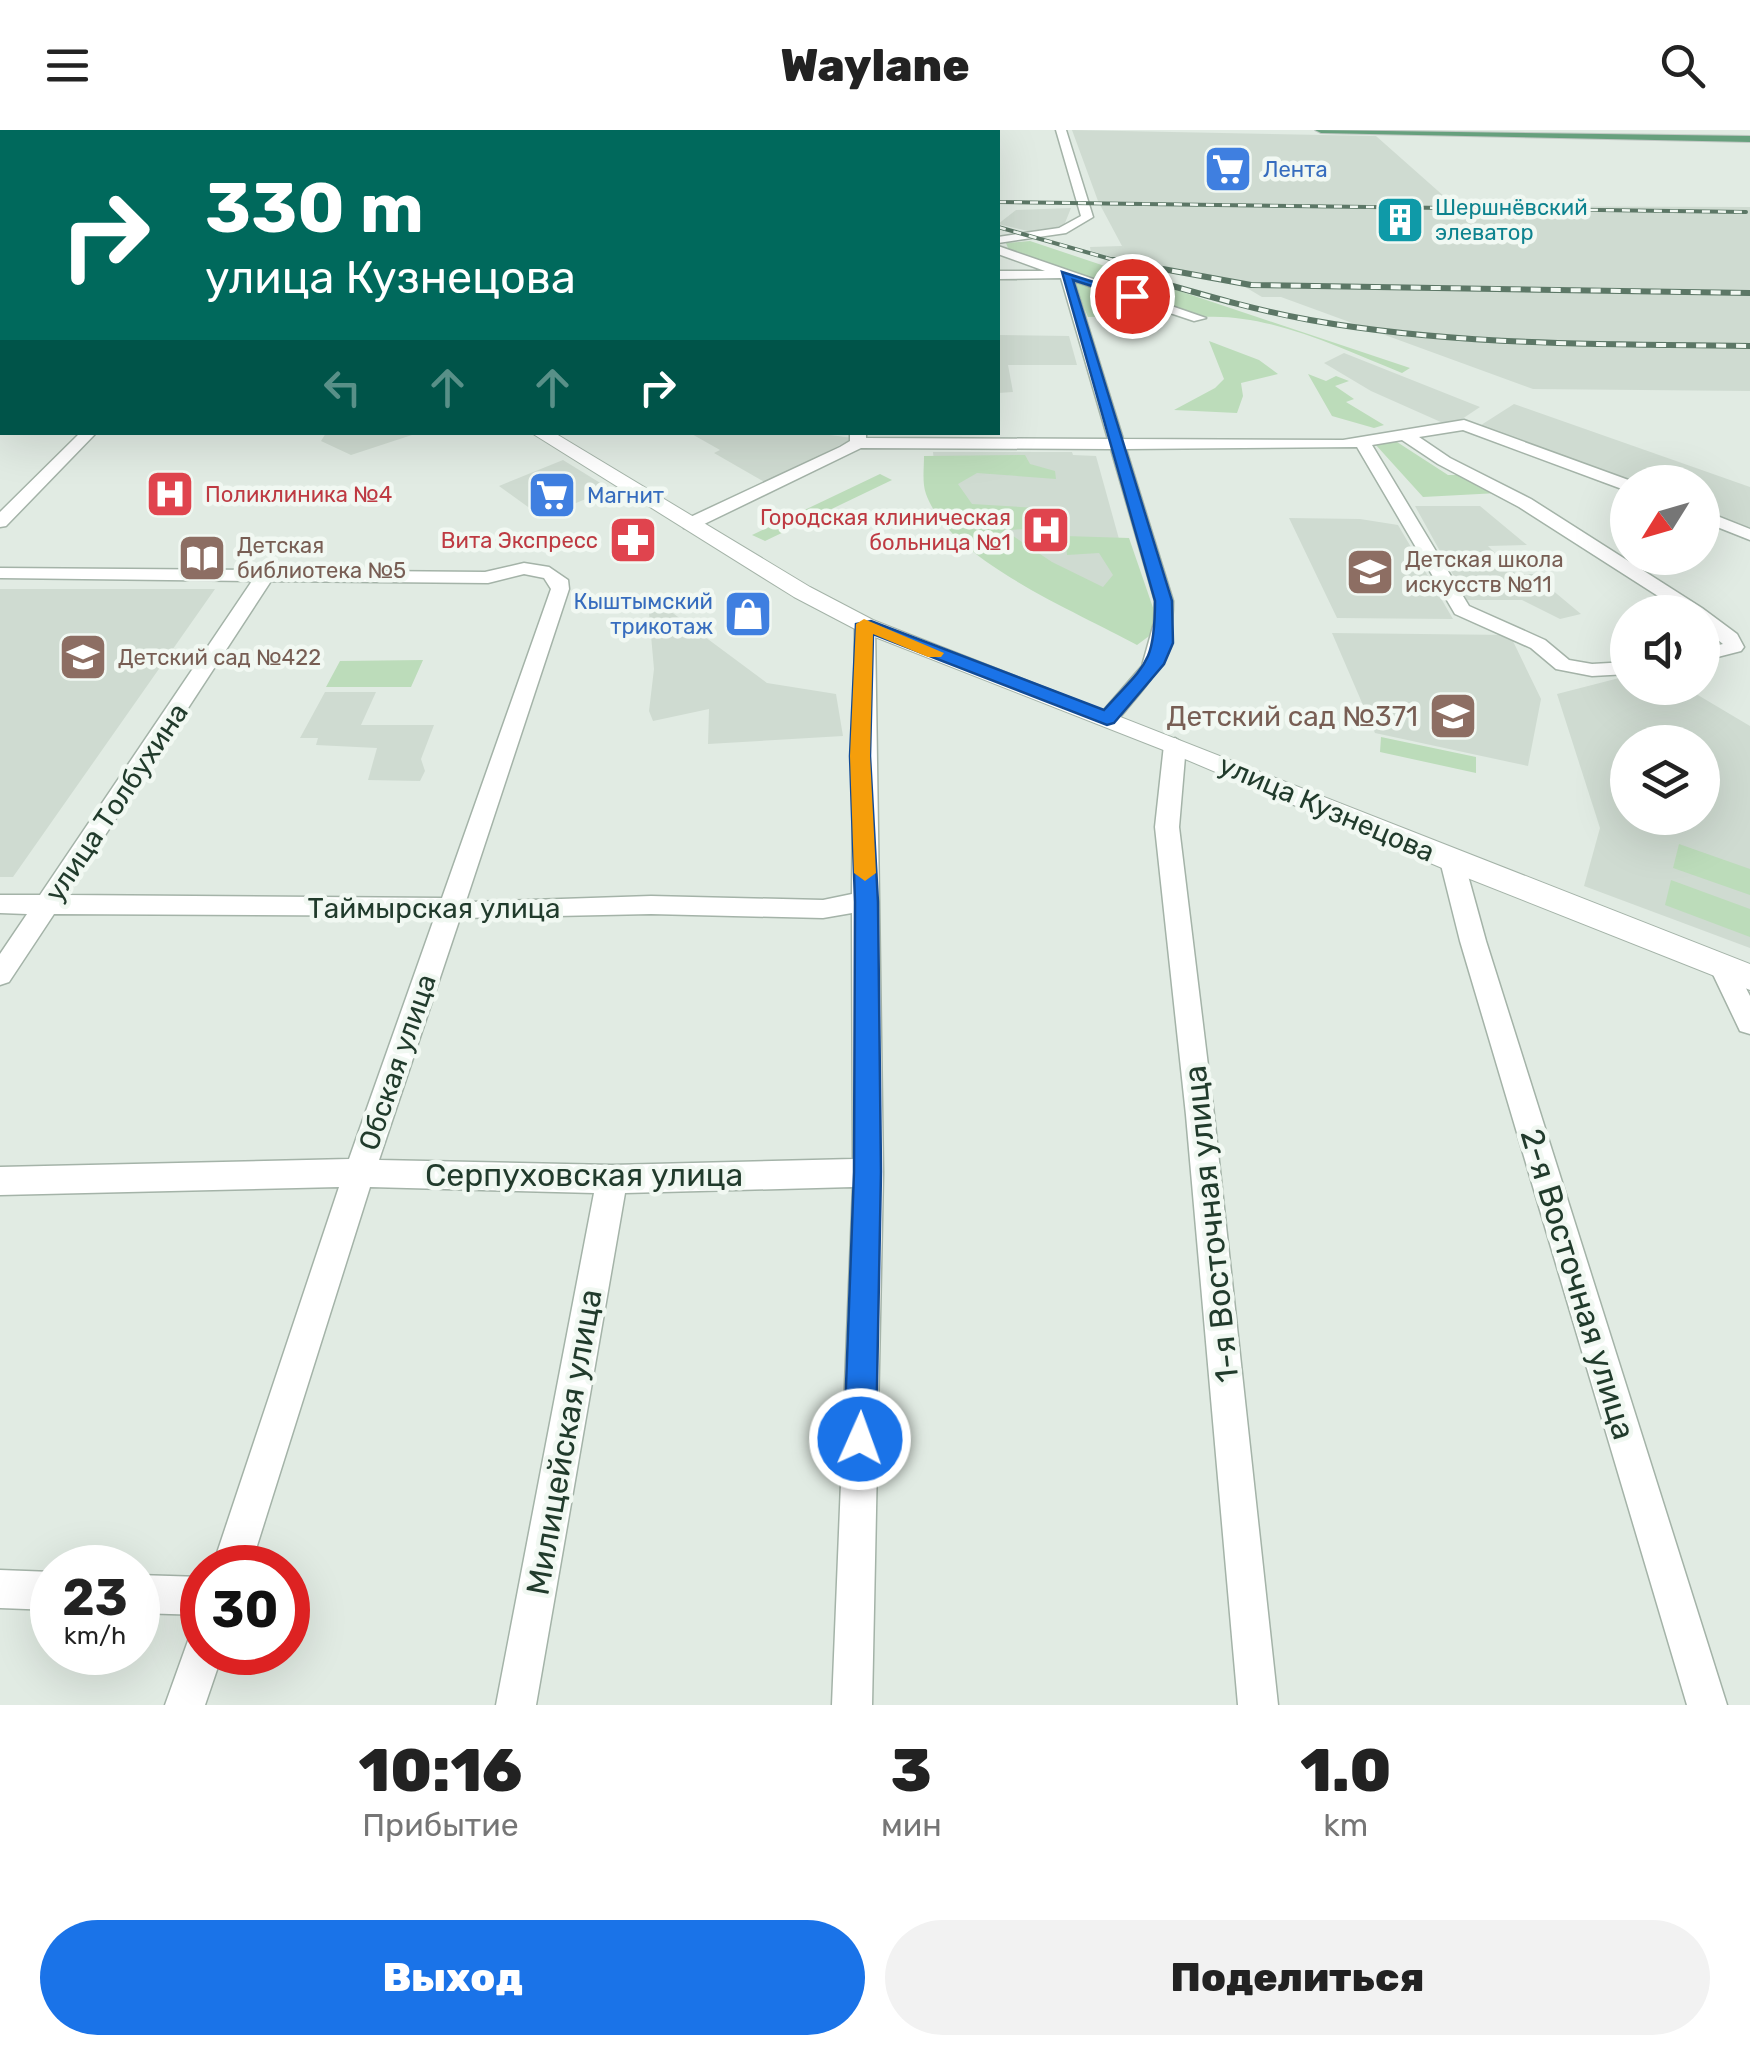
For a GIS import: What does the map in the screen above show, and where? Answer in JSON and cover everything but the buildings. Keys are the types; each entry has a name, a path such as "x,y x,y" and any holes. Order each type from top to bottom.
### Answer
{"main road":[{"path":"1320,130 1750,136"},
{"path":"1471,130 1750,136"}],"street":[{"path":"1000,240 1062,231 1087,216 1060,130"},
{"path":"1000,251 1198,318"},
{"path":"1000,275 1066,274"},
{"path":"1066,274 1164,601 1164,643 1155,664 1107,718"},
{"path":"690,524 858,438 1118,444 1362,442 1464,425 1610,479"},
{"path":"1404,434 1444,461 1525,503 1668,595"},
{"path":"0,522 87,435"},
{"name":"улица Кузнецова","path":"543,435 802,592 864,624 1176,744 1452,861 1750,977"},
{"path":"1362,442 1462,610 1538,644 1564,665 1610,669"},
{"path":"1720,522 1750,535"},
{"name":"Обская улица","path":"239,1545 359,1173 560,589 560,580 539,570 506,568 488,578 263,578"},
{"path":"0,573 263,578"},
{"name":"улица Толбухина","path":"0,975 263,578"},
{"path":"852,1705 868,1172 866,902 860,756 864,624"},
{"path":"1720,631 1734,647 1720,650"},
{"name":"1-я Восточная улица","path":"1176,744 1167,827 1200,1115 1258,1705"},
{"name":"2-я Восточная улица","path":"1452,861 1473,941 1707,1705"},
{"name":"Таймырская улица","path":"0,904 450,907 472,911 652,906 823,909 866,902"},
{"path":"1722,966 1750,1024"},
{"name":"Серпуховская улица","path":"0,1180 359,1173 612,1180 868,1172"},
{"name":"Милицейская улица","path":"516,1705 612,1180"},
{"path":"0,1589 30,1590"},
{"path":"184,1705 195,1675"}],"shaded area":[{"path":"1072,130 1376,136 1455,206 1750,207 1750,391 1533,389 1281,297 1262,297 1235,281 1091,253 1090,247 1122,246 1098,201"},
{"path":"1071,208 1063,228 1032,232 1000,224 1016,210"},
{"path":"1000,335 1069,336 1077,365 1008,365 1013,392 1000,393"},
{"path":"1344,353 1480,407 1459,421 1443,423 1371,391 1324,363"},
{"path":"1514,404 1687,465 1610,465 1610,475 1478,427"},
{"path":"325,435 412,435 351,455 321,441"},
{"path":"694,435 853,438 768,484 714,453 720,450"},
{"name":"Городская клиническая больница №1","path":"933,452 1072,452 1096,456 1137,604 1090,606 937,490"},
{"path":"563,460 610,489 542,517 499,486"},
{"path":"1720,476 1750,487 1750,530 1720,519"},
{"path":"1415,506 1480,506 1527,545 1488,546 1516,574 1533,574 1581,614 1560,619 1522,600 1467,600"},
{"name":"Детская школа искусств №11","path":"1289,518 1360,519 1398,525 1453,619 1337,618"},
{"name":"Детский сад №422","path":"0,589 215,589 13,877 0,877"},
{"path":"666,608 767,683 836,694 843,736 708,744 709,709 653,721 649,711 654,669 649,613"},
{"name":"Детский сад №371","path":"1332,633 1510,635 1541,699 1528,766 1375,733"},
{"path":"1610,680 1610,705 1715,705 1750,726 1750,948 1584,886 1600,828 1557,694"},
{"path":"325,692 376,692 361,725 434,725 421,759 425,771 420,781 368,780 377,748 316,745 318,738 300,738"}],"green space":[{"path":"1030,241 1410,368 1402,373 1280,327 1229,317 1203,317 1025,257 1006,243"},
{"path":"1073,283 1162,310 1148,315 1088,317"},
{"path":"1209,341 1259,360 1278,374 1241,383 1243,396 1237,413 1174,410 1224,379"},
{"path":"1308,374 1326,381 1336,376 1349,381 1335,386 1354,399 1346,402 1384,425 1374,428 1332,416"},
{"path":"1397,442 1448,475 1465,475 1498,493 1423,497 1375,444"},
{"path":"1025,455 1030,464 1055,471 1056,479 977,473 958,484 972,504 1037,508 1051,528 1004,530 1052,562 1103,587 1113,575 1099,553 1067,555 1065,536 1129,538 1160,628 1137,645 987,562 939,518 926,494 924,456"},
{"path":"880,474 892,480 765,541 752,535"},
{"path":"423,660 411,687 326,687 340,661"},
{"path":"1381,737 1476,757 1476,773 1380,752"},
{"path":"1679,844 1750,869 1750,895 1673,868"},
{"path":"1671,880 1750,909 1750,937 1665,905"}],"railway":[{"path":"1000,202 1746,212"},
{"path":"1000,228 1116,260"},
{"path":"1116,260 1251,285 1750,293"},
{"path":"1116,260 1121,262"},
{"path":"1162,283 1291,316 1419,335 1584,344 1750,346"}],"slow traffic":[{"path":"865,873 860,756 864,624 935,653"}],"place":[{"name":"Лента","path":"1228,169"},
{"name":"Шершнёвский элеватор","path":"1400,220"},
{"name":"Поликлиника №4","path":"170,494"},
{"name":"Магнит","path":"552,495"},
{"name":"Городская клиническая больница №1","path":"1046,530"},
{"name":"Вита Экспресс","path":"633,540"},
{"name":"Детская библиотека №5","path":"202,558"},
{"name":"Детская школа искусств №11","path":"1370,572"},
{"name":"Кыштымский трикотаж","path":"748,614"},
{"name":"Детский сад №422","path":"83,657"},
{"name":"Детский сад №371","path":"1453,716"}],"route":[{"path":"860,1439 868,1172 866,902 860,756 864,624 1107,718 1155,664 1164,643 1164,601 1066,274 1132,296"}]}
